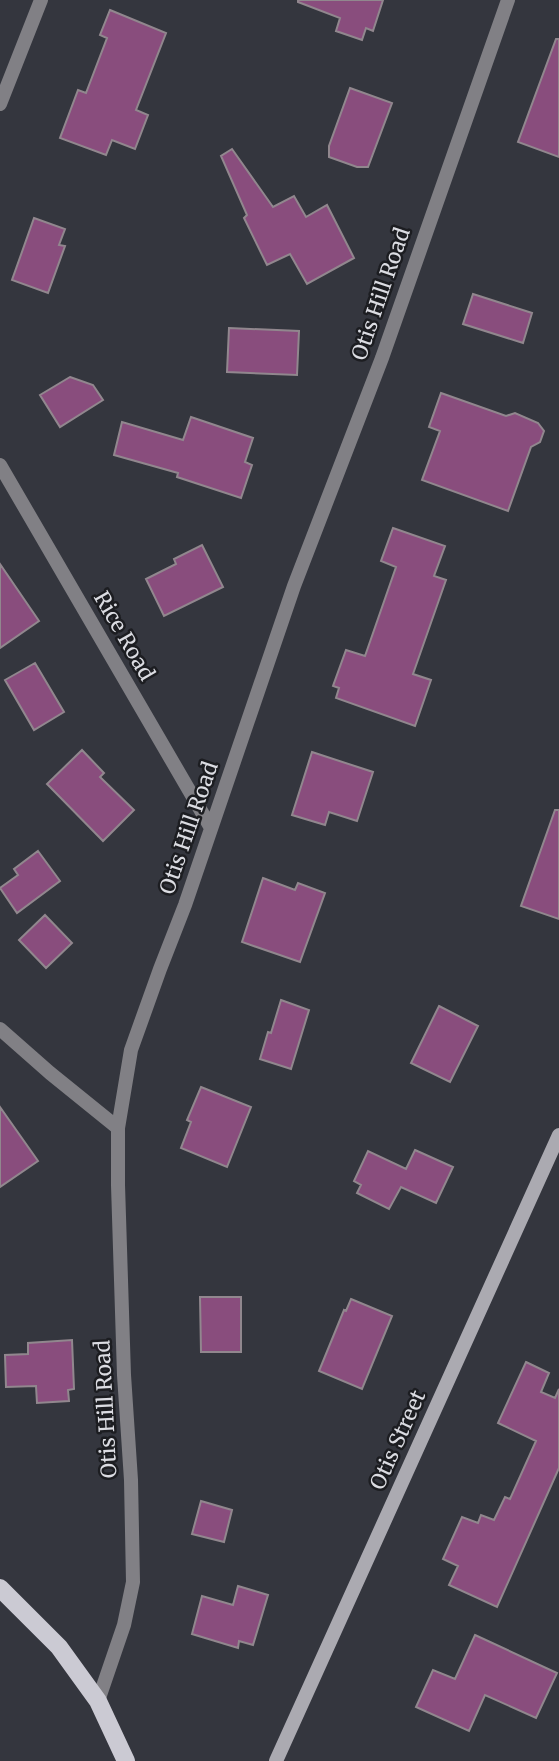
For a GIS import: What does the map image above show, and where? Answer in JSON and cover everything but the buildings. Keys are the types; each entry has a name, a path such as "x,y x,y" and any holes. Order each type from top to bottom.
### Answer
{"main road":[{"path":"0,1588 59,1647 98,1701 126,1761"}],"street":[{"path":"0,104 41,0"},
{"name":"Otis Hill Road","path":"98,1701 124,1625 133,1582 118,1185 118,1128 131,1050 185,905 294,586 382,358 508,0"},
{"name":"Rice Road","path":"0,465 211,828"},
{"path":"0,1029 118,1128"},
{"name":"Otis Street","path":"276,1761 559,1135"}]}
